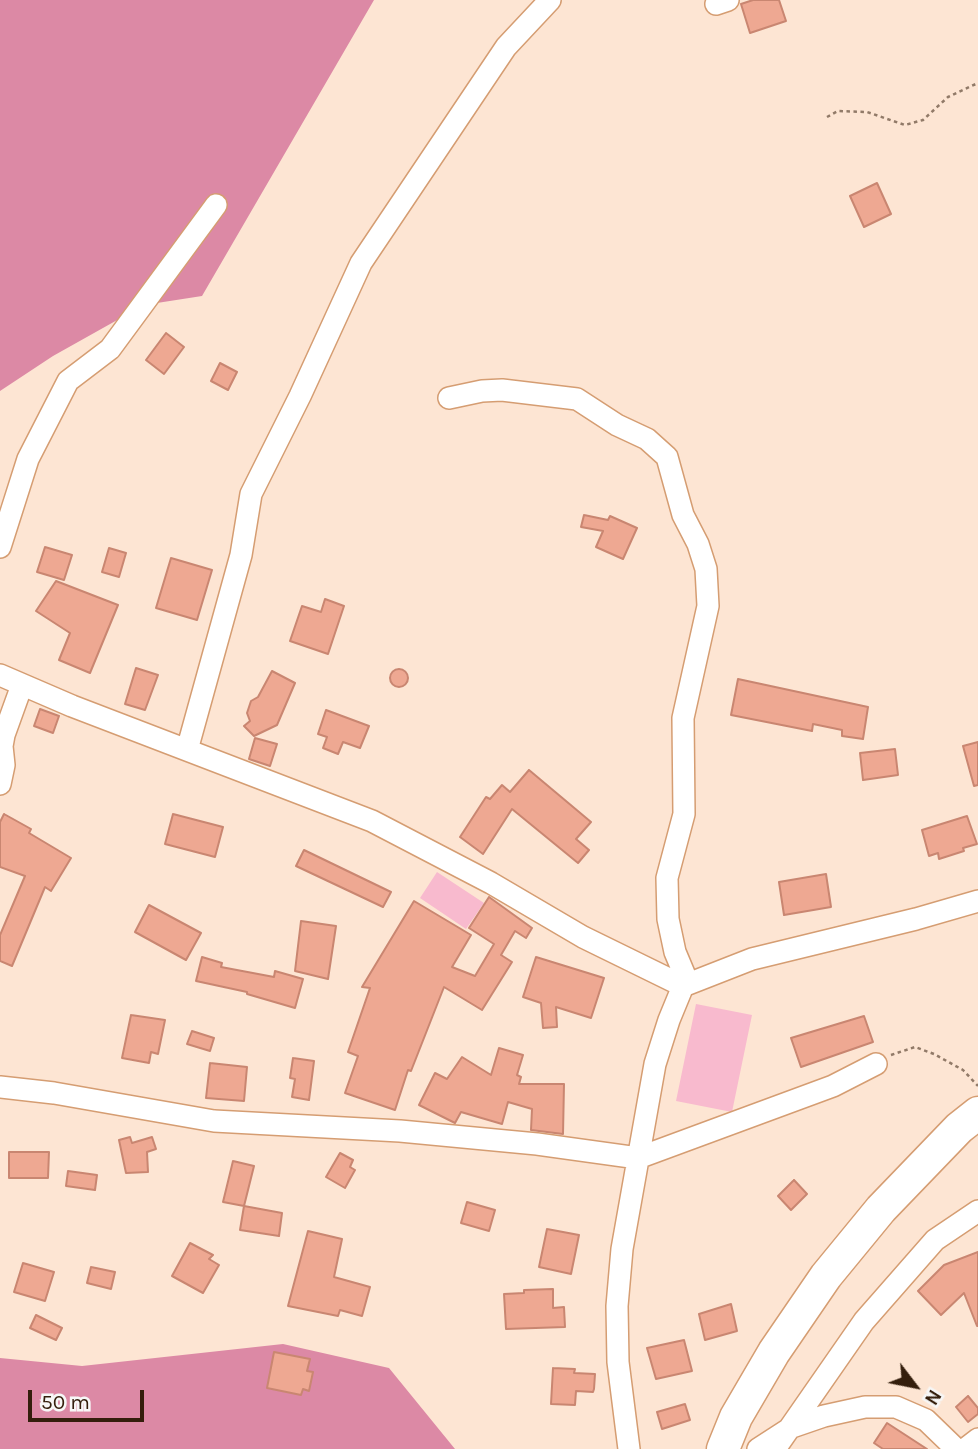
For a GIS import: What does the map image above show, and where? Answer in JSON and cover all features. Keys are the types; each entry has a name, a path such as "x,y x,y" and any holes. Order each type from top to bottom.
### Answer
{"highway":[{"path":"723,1449 736,1417 774,1352 826,1276 881,1209 959,1128 978,1113"}],"street":[{"path":"187,750 241,555 251,494 300,396 361,263 506,47 550,0"},
{"path":"0,547 28,459 68,381 110,349 216,205"},
{"path":"449,398 502,390 577,399 618,425 647,439 667,457 683,515 698,544 706,569 708,606 683,718 684,814 667,878 668,919 685,984 669,1020 655,1065 622,1249 617,1306 618,1362 629,1449"},
{"path":"0,675 372,821 491,883 583,937 685,984 752,959 978,901"},
{"path":"0,784 4,765 2,746 22,685"},
{"path":"0,1087 54,1093 214,1121 400,1131 537,1144 638,1158 833,1086 876,1064"},
{"path":"775,1449 864,1321 935,1240 978,1211"},
{"path":"758,1449 792,1427 824,1416 865,1408 896,1407 926,1420 956,1449"},
{"path":"965,1449 978,1439"}],"path":[{"path":"827,117 838,111 867,112 905,125 923,120 948,97 978,83"},
{"path":"876,1064 891,1054 915,1047 963,1070 978,1086"}],"shaded area":[{"path":"0,0 374,0 202,296 144,305 53,356 0,391"},
{"path":"437,872 484,903 466,929 420,898"},
{"path":"696,1004 752,1015 732,1112 676,1101"},
{"path":"283,1344 389,1368 455,1449 0,1449 0,1358 82,1366"}],"building":[{"path":"753,0 779,0 786,21 750,33 741,4"},
{"path":"877,183 891,214 864,227 850,196"},
{"path":"166,333 184,347 164,374 146,360"},
{"path":"220,363 237,372 228,390 211,381"},
{"path":"584,515 608,520 610,516 637,528 623,559 596,547 603,531 581,527"},
{"path":"45,547 72,555 64,580 37,572"},
{"path":"109,548 126,553 119,577 102,572"},
{"path":"171,558 212,570 197,620 156,608"},
{"path":"56,581 118,605 90,673 59,660 70,633 36,611"},
{"path":"325,599 344,606 328,654 290,641 302,606 321,612"},
{"path":"136,668 158,675 145,710 125,704"},
{"path":"399,669 406,671 406,685 399,687 392,685 390,678 392,671"},
{"path":"272,671 295,683 277,725 254,736 244,726 250,721 247,713 251,701 258,697"},
{"path":"738,679 868,707 863,739 842,736 842,730 813,724 812,731 731,715"},
{"path":"40,709 59,716 53,733 34,726"},
{"path":"326,710 369,726 360,748 343,742 338,754 323,748 327,737 318,734"},
{"path":"255,738 277,744 270,766 249,759"},
{"path":"978,742 978,785 974,786 963,746"},
{"path":"895,749 898,775 863,780 860,753"},
{"path":"529,770 591,822 576,839 589,850 578,863 512,809 483,854 460,837 486,797 490,799 502,785 510,792"},
{"path":"4,814 31,829 29,833 71,858 51,891 45,887 12,966 0,961 0,935 25,876 0,867 0,822"},
{"path":"173,814 223,827 215,857 165,844"},
{"path":"967,816 977,844 939,859 938,853 929,856 922,830"},
{"path":"304,850 391,892 383,907 296,866"},
{"path":"826,874 831,907 784,915 779,882"},
{"path":"489,897 532,928 526,938 515,931 501,955 512,962 482,1010 444,987 411,1071 408,1070 395,1110 345,1093 358,1056 348,1052 370,988 362,987 414,901 471,935 452,967 475,976 494,944 469,928"},
{"path":"149,905 201,933 186,960 135,932"},
{"path":"301,921 336,926 328,979 295,971"},
{"path":"202,957 222,963 221,967 274,977 275,971 303,979 295,1008 247,992 196,981"},
{"path":"536,957 604,978 591,1018 556,1007 557,1027 543,1028 541,1003 523,997"},
{"path":"131,1015 165,1020 158,1054 151,1052 149,1063 122,1058"},
{"path":"864,1016 873,1042 801,1067 791,1038"},
{"path":"192,1031 214,1038 210,1051 187,1044"},
{"path":"499,1048 523,1055 517,1075 521,1077 519,1084 564,1084 563,1134 531,1130 532,1109 508,1102 502,1124 461,1112 455,1123 419,1105 435,1073 447,1079 462,1057 491,1075"},
{"path":"293,1058 314,1061 309,1100 292,1097 295,1079 290,1078"},
{"path":"210,1063 247,1067 244,1101 206,1098"},
{"path":"130,1137 132,1143 152,1137 156,1149 147,1152 148,1172 126,1173 119,1140"},
{"path":"9,1152 49,1152 48,1178 9,1178"},
{"path":"340,1153 353,1160 350,1167 355,1170 345,1188 326,1177"},
{"path":"233,1161 254,1166 244,1206 223,1202"},
{"path":"68,1171 97,1175 95,1190 66,1186"},
{"path":"794,1180 807,1194 791,1210 778,1196"},
{"path":"467,1202 495,1210 489,1231 461,1223"},
{"path":"244,1206 282,1213 279,1236 240,1230"},
{"path":"547,1229 579,1235 571,1274 539,1267"},
{"path":"308,1231 342,1239 334,1277 370,1287 362,1316 340,1310 338,1316 288,1306"},
{"path":"190,1243 213,1255 209,1259 219,1265 203,1293 172,1276"},
{"path":"978,1252 977,1326 964,1293 941,1315 918,1291 944,1265"},
{"path":"23,1263 54,1272 45,1301 14,1292"},
{"path":"91,1267 115,1272 111,1289 87,1283"},
{"path":"553,1289 553,1308 564,1307 565,1327 506,1329 504,1294"},
{"path":"731,1304 737,1331 705,1340 699,1314"},
{"path":"36,1315 62,1328 56,1340 30,1328"},
{"path":"684,1340 692,1371 656,1379 647,1348"},
{"path":"274,1352 310,1359 307,1371 313,1372 309,1391 303,1389 301,1395 267,1388"},
{"path":"553,1368 575,1369 574,1373 595,1374 593,1392 576,1391 575,1405 551,1404"},
{"path":"968,1396 978,1408 978,1414 968,1422 956,1407"},
{"path":"685,1404 690,1420 662,1429 657,1412"},
{"path":"887,1423 927,1449 883,1449 874,1443"}]}
